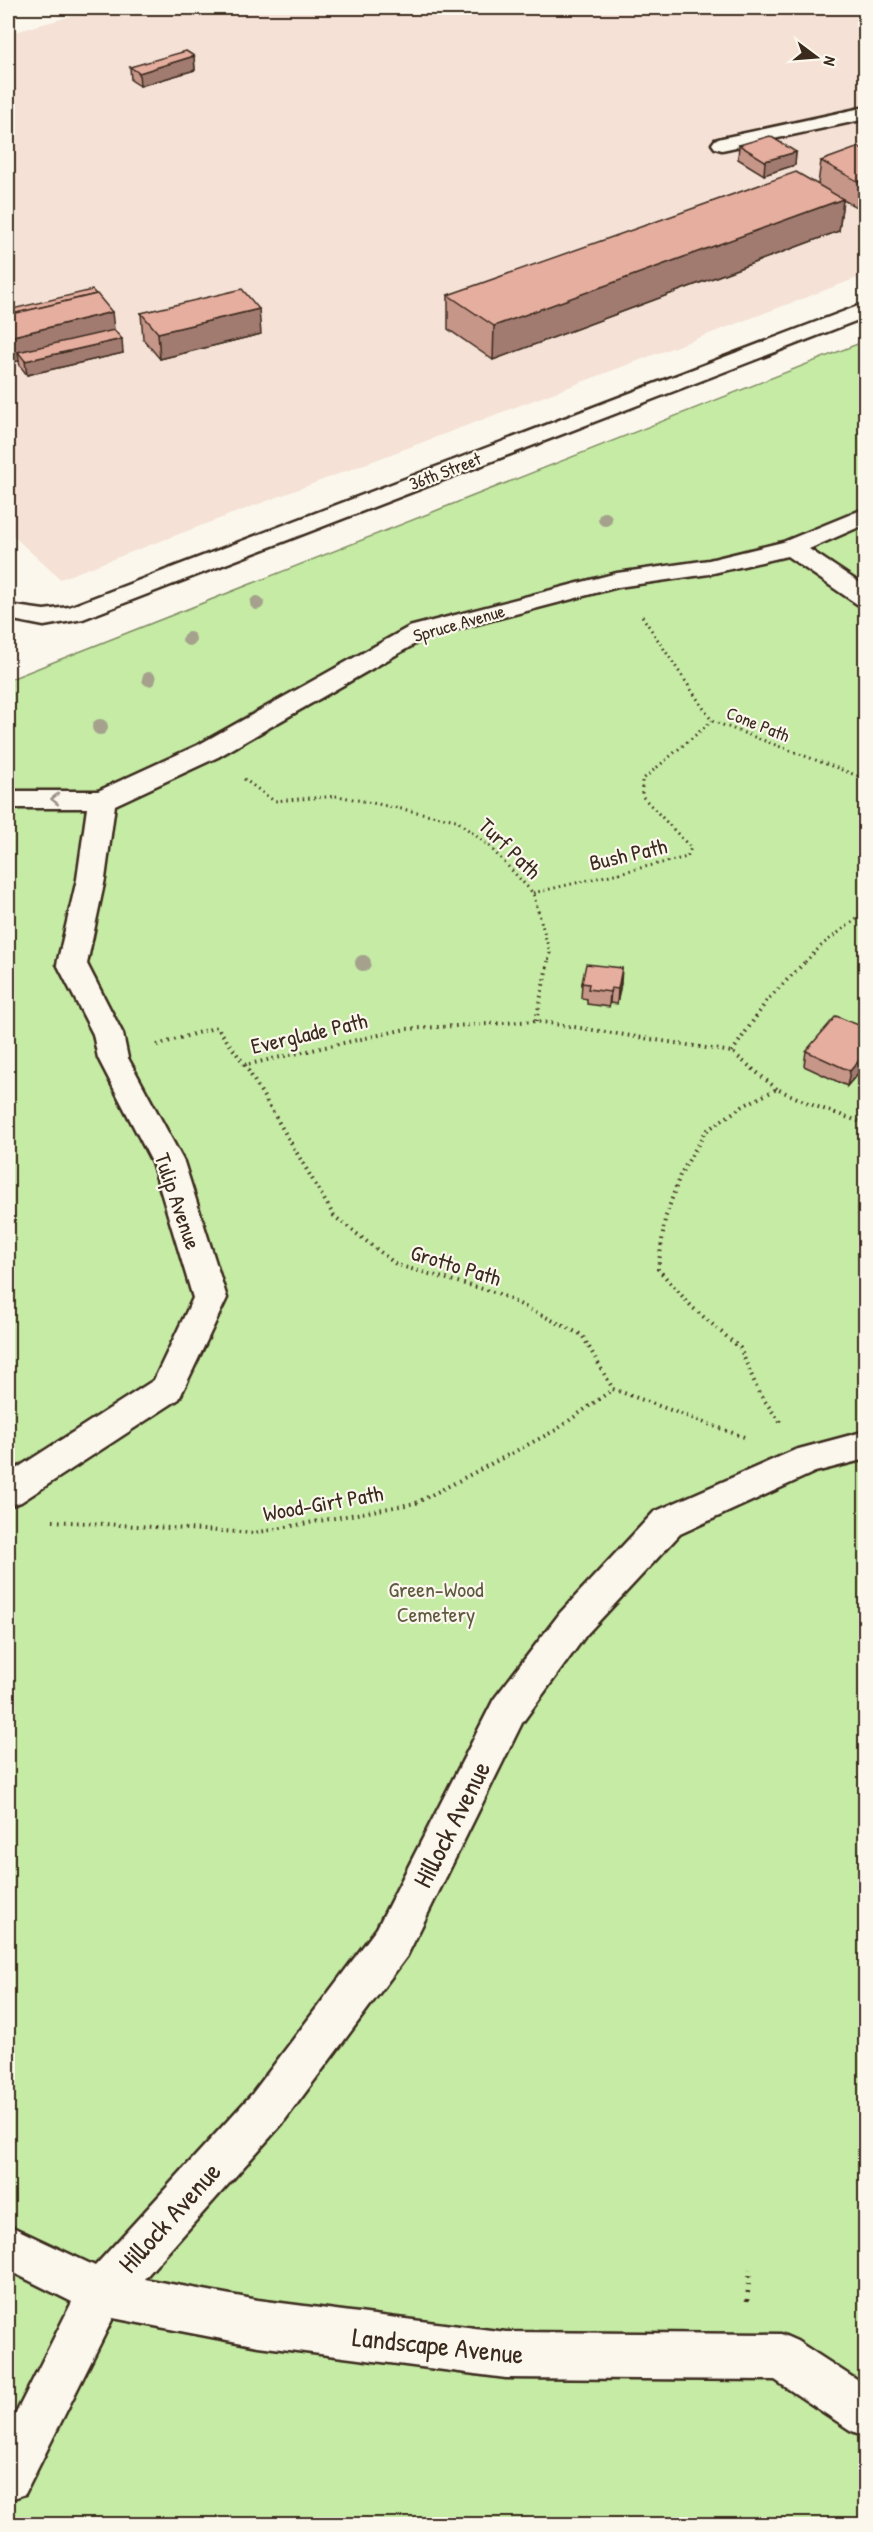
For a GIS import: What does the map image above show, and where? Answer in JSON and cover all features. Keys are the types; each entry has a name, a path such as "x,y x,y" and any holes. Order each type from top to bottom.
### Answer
{"street":[{"path":"722,144 866,113"},
{"name":"36th Street","path":"15,614 44,618 74,614 866,309"},
{"name":"Spruce Avenue","path":"8,799 102,800 208,751 418,632 617,580 709,567 791,548 866,515"},
{"path":"791,548 866,599"},
{"name":"Tulip Avenue","path":"8,1492 167,1389 210,1298 168,1162 113,1058 108,1034 72,964 91,879 102,800"},
{"name":"Hillock Avenue","path":"8,2477 101,2293 267,2109 392,1942 508,1711 573,1624 667,1523 807,1460 866,1444"},
{"name":"Landscape Avenue","path":"8,2247 101,2293 258,2323 506,2355 781,2357 866,2414"}],"path":[{"name":"Cone Path","path":"636,607 712,721 807,759 866,779"},
{"name":"Bush Path","path":"533,893 687,857 691,848 642,796 642,780 712,721"},
{"name":"Turf Path","path":"238,774 274,801 338,796 456,820 489,846 533,893 550,953 536,1022"},
{"path":"866,912 823,944 768,999 732,1052 777,1089 815,1106 866,1124"},
{"name":"Everglade Path","path":"113,1058 217,1027 245,1065 406,1029 536,1022 732,1052"},
{"name":"Grotto Path","path":"245,1065 334,1216 397,1265 497,1293 582,1335 613,1389"},
{"path":"777,1089 743,1106 706,1131 680,1175 665,1219 658,1269 693,1308 740,1348 759,1393 807,1460"},
{"path":"613,1389 807,1460"},
{"name":"Wood-Girt Path","path":"43,1520 254,1533 416,1503 556,1430 613,1389"}],"shaded area":[{"path":"100,8 865,8 865,275 60,579 8,531 8,34"}],"green space":[{"name":"Green-Wood Cemetery","path":"865,341 865,2524 8,2524 8,680"}],"building":[{"path":"186,51 194,56 139,73 130,67"},
{"path":"770,136 796,152 765,161 739,145"},
{"path":"859,147 866,151 866,186 821,161"},
{"path":"796,172 843,199 494,326 448,295"},
{"path":"242,289 259,309 158,333 141,313"},
{"path":"92,290 96,294 8,315 8,310"},
{"path":"97,294 112,312 9,337 8,315"},
{"path":"114,330 122,339 25,361 18,352"},
{"path":"586,964 622,968 618,989 611,988 610,992 588,989 589,984 582,983"},
{"path":"836,1016 866,1028 866,1052 850,1071 806,1051"}]}
